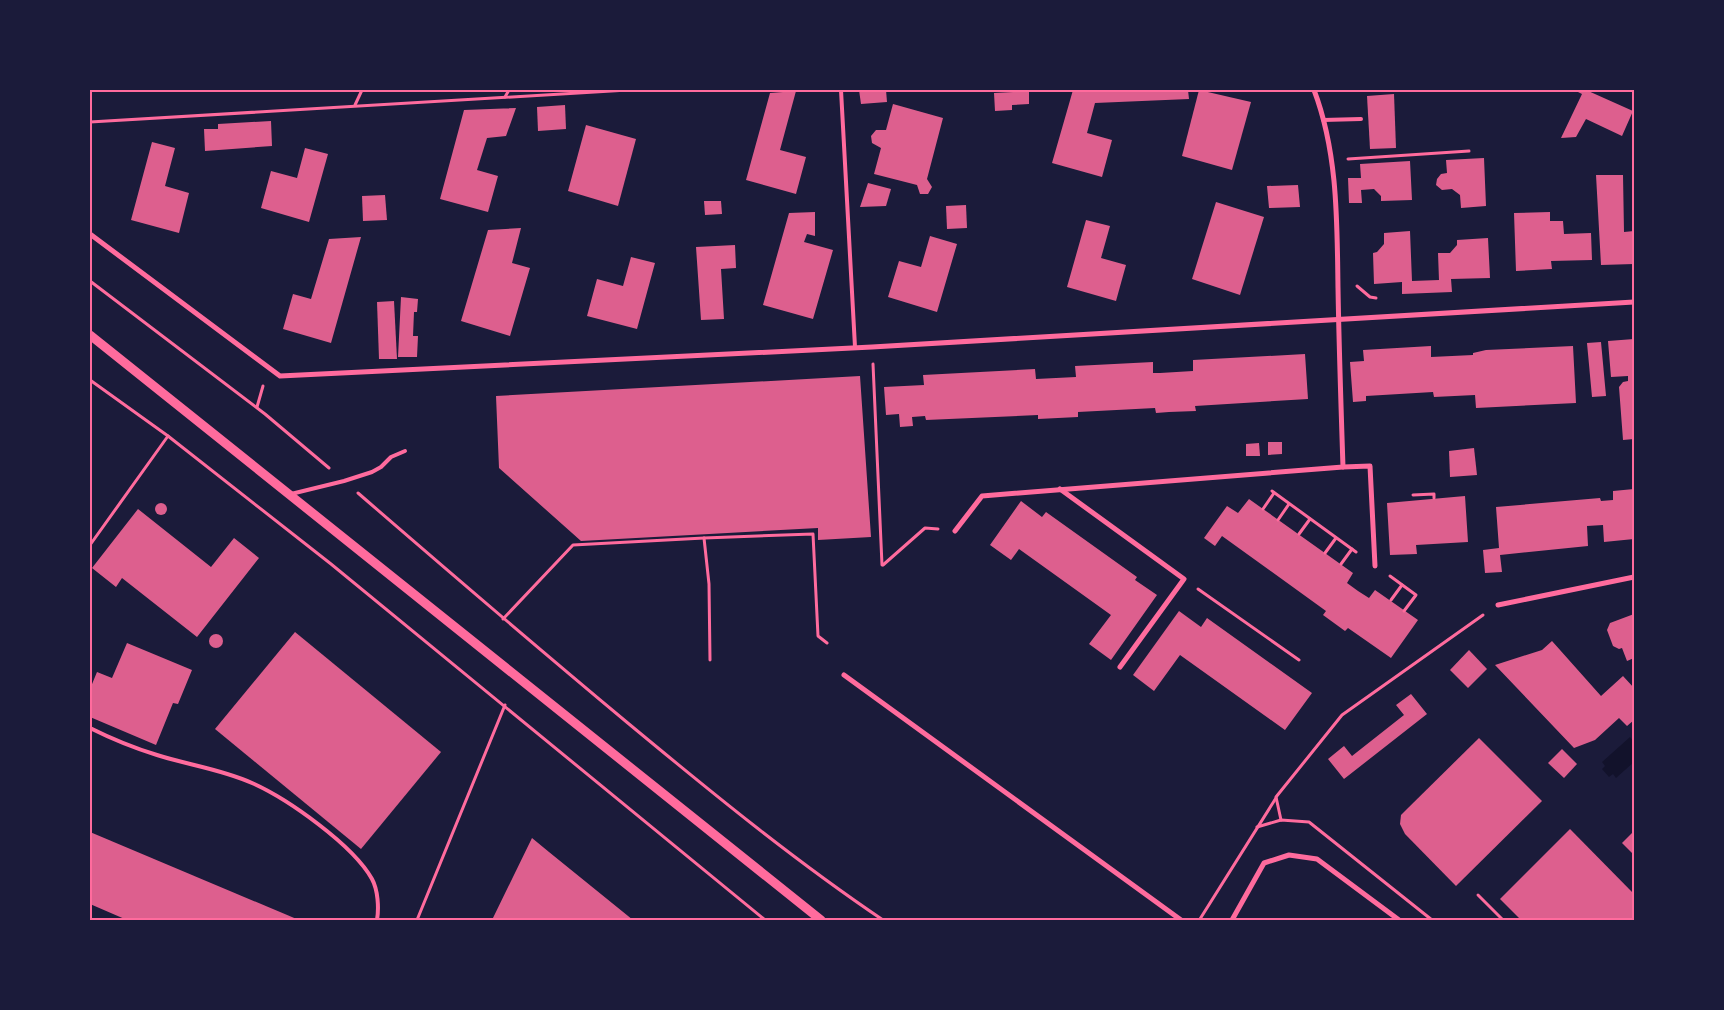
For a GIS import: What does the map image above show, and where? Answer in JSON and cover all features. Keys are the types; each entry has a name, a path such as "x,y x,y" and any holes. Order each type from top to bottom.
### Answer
{"street":[{"path":"1314,90 1324,120 1332,160 1336,217 1343,467"},
{"path":"90,234 280,376 872,347 1634,302"},
{"path":"90,334 821,920"},
{"path":"955,531 982,496 1060,488 1370,466 1376,566"},
{"path":"1060,488 1184,579 1120,667"},
{"path":"1498,605 1634,577"},
{"path":"844,675 1181,920"},
{"path":"1232,920 1264,863 1289,855 1317,859 1399,920"}],"lane":[{"path":"841,90 854,347"},
{"path":"1324,120 1361,119"},
{"path":"291,494 372,472 391,457 405,450"},
{"path":"90,728 112,739 158,755 211,768 252,783 296,809 351,851 373,880 379,909 377,920"}],"path":[{"path":"355,105 362,90"},
{"path":"506,97 509,90"},
{"path":"90,122 628,90"},
{"path":"1332,160 1469,151"},
{"path":"90,281 261,410 503,619 709,790 794,858 883,920"},
{"path":"1351,281 1370,297 1379,298"},
{"path":"872,347 882,566 925,528 955,531"},
{"path":"90,380 168,436 505,705 765,920"},
{"path":"90,545 168,436"},
{"path":"1249,475 1416,595 1404,611"},
{"path":"1264,509 1274,493"},
{"path":"1413,495 1434,494 1434,498"},
{"path":"1278,520 1289,504"},
{"path":"1299,534 1310,519"},
{"path":"503,619 573,545 814,534 818,636 827,643"},
{"path":"704,538 709,584 710,660"},
{"path":"1325,553 1336,538"},
{"path":"1341,564 1352,549"},
{"path":"1184,579 1299,660"},
{"path":"1390,600 1402,585"},
{"path":"1199,920 1276,797 1342,715 1498,605"},
{"path":"417,920 505,705"},
{"path":"1276,797 1281,820"},
{"path":"1257,827 1281,820 1309,822 1432,920"},
{"path":"1478,895 1503,920"}],"shaded area":[{"path":"1630,737 1634,742 1634,762 1616,778 1613,774 1609,777 1602,769 1605,766 1602,762"}],"building":[{"path":"859,90 886,90 887,102 861,104"},
{"path":"1073,90 1188,90 1189,99 1095,103 1087,133 1112,140 1102,177 1052,163"},
{"path":"1199,90 1251,102 1232,170 1182,156"},
{"path":"1574,90 1586,90 1633,111 1622,136 1586,119 1576,137 1561,138 1582,94"},
{"path":"796,91 780,150 806,157 796,194 746,180 770,93"},
{"path":"1029,91 1029,104 1012,105 1012,110 995,111 994,93"},
{"path":"1394,94 1396,148 1370,149 1367,96"},
{"path":"893,104 943,118 927,179 932,187 928,194 920,194 917,185 874,174 881,148 872,143 871,136 876,130 886,130"},
{"path":"565,105 566,129 538,131 537,107"},
{"path":"516,108 506,136 487,138 477,170 498,176 488,212 440,199 464,110"},
{"path":"271,121 272,146 205,151 204,129 218,129 218,124"},
{"path":"586,125 636,139 618,206 568,191"},
{"path":"152,142 175,148 165,186 189,193 179,233 131,220"},
{"path":"305,148 328,154 309,222 261,208 271,171 297,178"},
{"path":"1484,158 1486,206 1461,208 1460,195 1452,189 1442,190 1436,185 1437,179 1441,174 1447,173 1446,160"},
{"path":"1410,161 1412,200 1381,201 1381,196 1374,189 1361,190 1362,203 1349,203 1348,178 1361,178 1360,164"},
{"path":"1596,175 1623,175 1624,232 1634,231 1634,264 1601,265"},
{"path":"868,183 891,189 886,206 860,207"},
{"path":"1298,185 1300,207 1269,208 1267,186"},
{"path":"385,195 387,220 363,221 362,196"},
{"path":"704,201 721,201 722,214 705,215"},
{"path":"1216,202 1264,217 1240,295 1192,279"},
{"path":"966,205 967,228 947,229 946,206"},
{"path":"815,212 815,236 807,234 804,242 833,250 813,319 763,305 789,213"},
{"path":"1550,212 1550,221 1563,221 1564,234 1591,233 1592,260 1551,261 1552,269 1516,271 1514,213"},
{"path":"1086,220 1110,226 1101,258 1126,265 1116,301 1067,287"},
{"path":"521,228 512,263 530,268 510,336 461,321 488,230"},
{"path":"1410,231 1412,281 1439,280 1438,253 1450,253 1457,245 1457,240 1488,238 1490,278 1451,279 1452,292 1402,294 1402,282 1374,284 1373,253 1377,252 1384,244 1384,233"},
{"path":"930,236 957,244 937,312 888,297 899,261 921,267"},
{"path":"361,237 331,343 283,329 293,294 311,299 329,239"},
{"path":"735,245 736,268 721,269 724,319 701,320 696,247"},
{"path":"631,257 655,263 637,329 587,316 597,279 623,286"},
{"path":"401,297 418,299 417,312 414,312 413,336 418,336 417,357 398,357"},
{"path":"394,301 397,359 379,359 377,302"},
{"path":"1634,339 1634,439 1623,440 1619,387 1623,382 1628,381 1628,376 1611,377 1608,341"},
{"path":"1601,342 1606,396 1592,397 1587,343"},
{"path":"1431,346 1431,357 1473,355 1473,353 1486,350 1573,346 1576,403 1476,408 1475,395 1434,397 1433,392 1366,396 1366,401 1353,402 1350,362 1364,361 1363,350"},
{"path":"1305,354 1308,399 1195,406 1196,411 1156,413 1155,408 1078,412 1078,417 1038,419 1038,415 926,420 925,416 912,417 913,426 900,427 899,414 886,415 884,387 924,385 923,375 1035,369 1036,379 1076,377 1075,366 1153,362 1153,373 1160,373 1193,371 1193,360"},
{"path":"860,376 871,537 818,540 818,528 581,541 499,468 496,396"},
{"path":"1268,442 1282,442 1282,454 1268,455"},
{"path":"1259,443 1260,456 1246,456 1246,444"},
{"path":"1474,448 1477,475 1450,477 1449,451"},
{"path":"1634,489 1634,539 1604,542 1603,525 1587,526 1588,546 1500,555 1502,572 1485,573 1483,550 1499,548 1496,507 1600,498 1601,501 1613,500 1613,491"},
{"path":"1465,496 1468,542 1416,545 1417,554 1390,555 1387,503"},
{"path":"1249,499 1353,573 1347,583 1358,591 1369,598 1375,590 1418,620 1391,658 1348,628 1345,631 1323,615 1326,611 1222,536 1215,546 1204,538 1227,506 1238,513"},
{"path":"1021,501 1042,517 1046,512 1137,577 1135,580 1157,595 1111,660 1089,644 1111,615 1019,549 1011,560 990,545"},
{"path":"159,503 163,503 167,509 163,515 159,515 155,511 155,507"},
{"path":"138,509 211,567 234,538 259,558 197,637 122,578 116,587 92,568"},
{"path":"1179,611 1201,627 1207,618 1312,693 1285,730 1180,655 1154,691 1133,675"},
{"path":"1634,614 1634,658 1627,661 1622,648 1619,649 1613,646 1607,630 1610,623"},
{"path":"295,632 441,752 361,849 215,729"},
{"path":"216,634 221,636 223,641 221,646 216,648 211,646 209,641 211,636"},
{"path":"1552,641 1601,696 1623,676 1634,688 1634,720 1627,726 1619,718 1595,740 1574,748 1495,665 1542,650"},
{"path":"127,643 192,670 178,704 173,703 156,745 90,717 90,689 97,672 112,678"},
{"path":"1469,650 1487,669 1468,688 1450,670"},
{"path":"1411,694 1427,714 1344,779 1328,759 1344,746 1352,756 1404,715 1396,705"},
{"path":"1479,738 1542,801 1456,886 1405,834 1400,824 1401,815"},
{"path":"1562,749 1577,764 1564,778 1548,763"},
{"path":"1570,829 1634,894 1634,920 1521,920 1500,899"},
{"path":"1634,831 1634,855 1622,843"},
{"path":"90,832 299,920 127,920 90,904"},
{"path":"532,838 549,852 633,920 492,920"}]}
